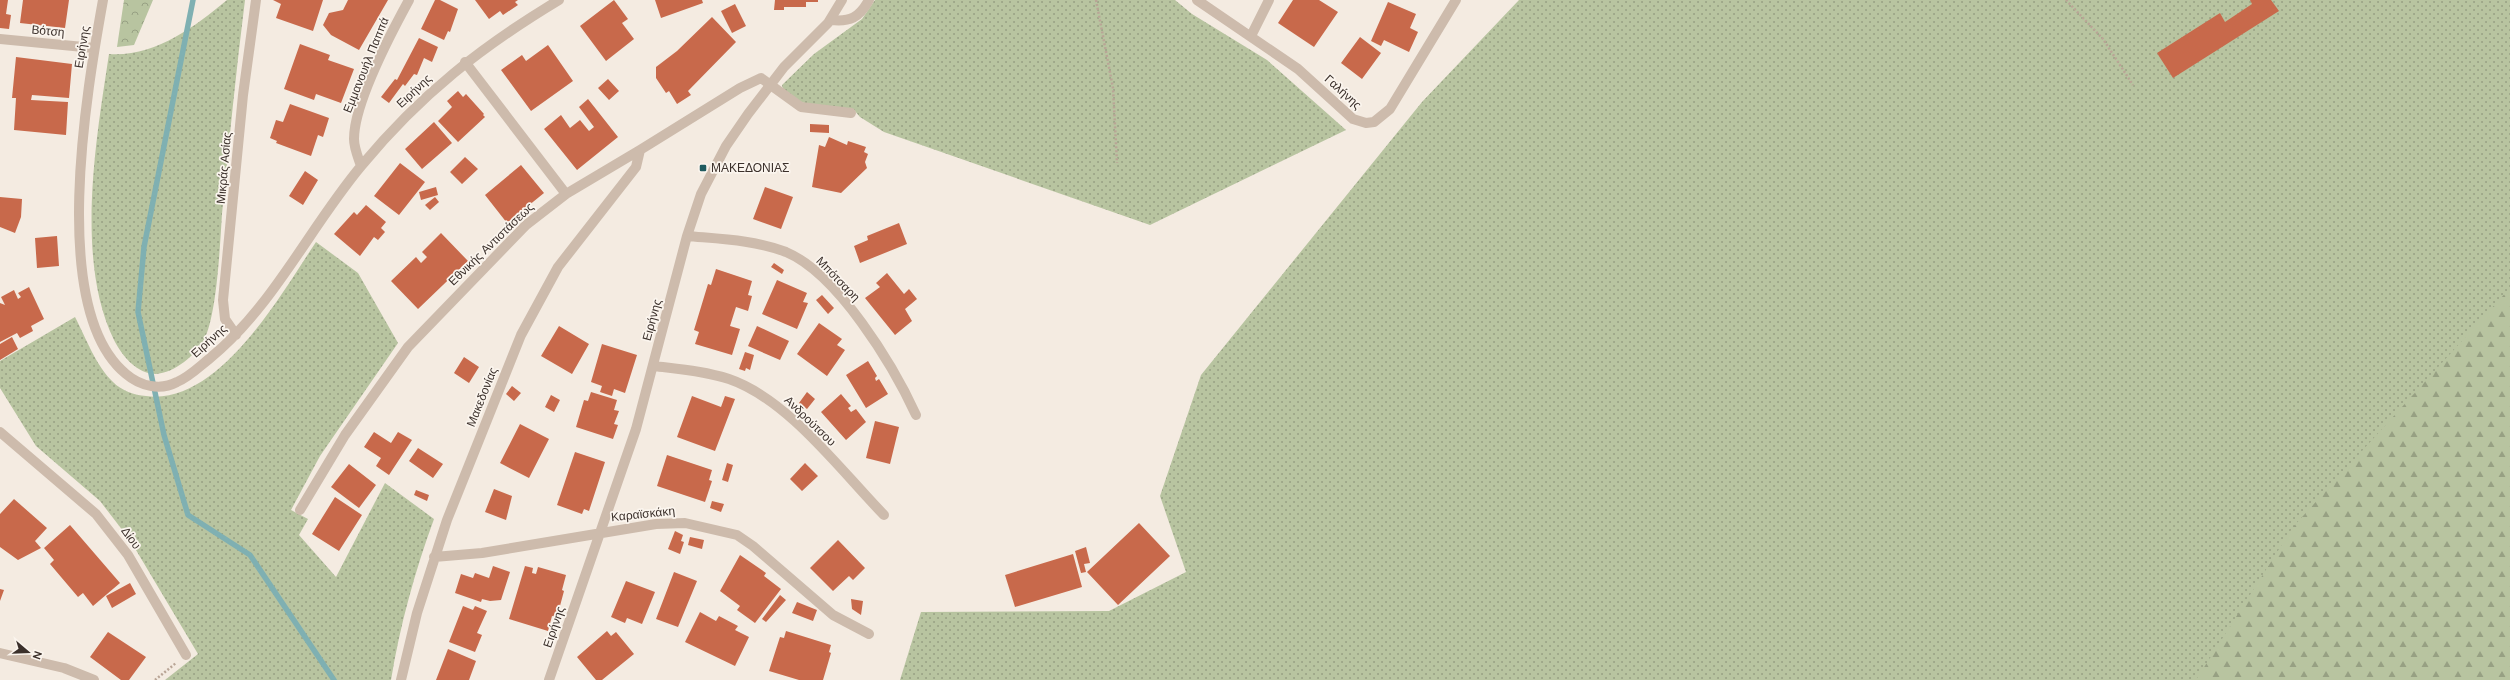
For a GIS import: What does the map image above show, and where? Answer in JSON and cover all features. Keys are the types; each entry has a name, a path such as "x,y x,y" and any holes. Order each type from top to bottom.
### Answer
{"street":[{"name":"Ειρήνης","path":"103,0 94,48 81,168 81,237 84,280 91,314 101,341 118,366 138,382 158,387 179,382 197,369 236,335 266,300 361,166 410,112 465,62 495,39 559,0"},
{"name":"Μικράς Ασίας","path":"236,335 225,319 223,300 243,95 256,0"},
{"name":"Εμμανουήλ Παππά","path":"361,166 354,139 359,113 384,50 409,0"},
{"name":"Ειρήνης","path":"549,680 636,429 654,366 687,236 701,194 719,158 740,124 770,84 831,20 842,0"},
{"path":"831,20 847,21 855,18 869,0"},
{"name":"Γαλήνης","path":"1197,0 1298,69 1348,115 1359,121 1373,123 1390,109 1456,0"},
{"path":"1251,36 1269,0"},
{"name":"Βότση","path":"0,39 94,48"},
{"path":"465,62 566,194"},
{"name":"Εθνικής Αντιστάσεως","path":"300,510 345,435 408,347 508,242 566,194 751,82 763,78 770,84"},
{"path":"770,84 784,97 801,107 851,113"},
{"name":"Μακεδονίας","path":"402,680 417,613 434,556 458,491 532,312 558,267 636,167 640,150"},
{"name":"Μπότσαρη","path":"687,236 767,246 793,256 812,268 840,297 884,355 916,415"},
{"name":"Ανδρούτσου","path":"654,366 728,378 760,395 787,414 803,429 884,515"},
{"name":"Δίου","path":"0,432 86,504 106,526 128,555 186,655"},
{"name":"Καραϊσκάκη","path":"434,556 482,553 601,532 674,522 732,533 753,546 837,619 869,634"},
{"path":"0,653 64,668 94,680"}],"path":[{"path":"1096,0 1113,88 1117,163"},
{"path":"2066,0 2103,39 2132,85"},
{"path":"155,680 186,655"}],"green space":[{"path":"124,0 153,0 134,45 117,47"},
{"path":"227,0 245,0 227,160 219,260 212,314 204,340 196,352 177,367 163,373 149,373 131,363 121,352 114,340 102,308 95,274 92,237 92,199 99,124 109,54 126,54 158,46 201,21"},
{"path":"875,0 1175,0 1192,14 1267,60 1346,130 1150,225 884,132 860,117 854,110 813,105 792,98 785,92 782,85 814,54 862,19"},
{"path":"1519,0 2510,0 2510,680 900,680 921,612 1109,611 1186,572 1160,496 1201,375 1422,102"},
{"path":"316,242 358,273 398,343 320,456 291,510 308,519 299,535 336,577 385,483 434,519 409,598 391,680 165,680 198,654 130,540 100,501 36,446 0,388 0,361 75,317 101,368 120,388 133,394 146,396 173,394 198,383 223,365 245,342 266,316"},
{"path":"2510,288 2510,680 2196,680 2293,527"}],"building":[{"path":"0,0 8,0 6,14 11,15 9,29 0,28"},
{"path":"23,0 69,0 65,28 20,23"},
{"path":"273,0 323,0 313,31 276,18 281,4"},
{"path":"348,0 388,0 359,50 331,35 323,25 329,13 343,10"},
{"path":"435,0 440,0 458,9 450,32 448,31 444,40 421,29"},
{"path":"475,0 518,0 515,2 518,5 503,15 500,11 489,19"},
{"path":"614,0 628,19 622,23 634,39 606,61 580,26"},
{"path":"655,0 702,0 703,3 661,18"},
{"path":"775,0 818,0 818,2 806,2 806,7 784,7 784,10 774,10"},
{"path":"1293,0 1319,0 1338,12 1314,47 1278,23"},
{"path":"2250,0 2271,0 2279,11 2173,78 2157,53 2220,13 2225,22 2252,4"},
{"path":"1388,2 1416,14 1410,28 1418,32 1409,52 1384,40 1381,46 1371,41"},
{"path":"735,4 746,26 732,33 721,11"},
{"path":"712,17 736,42 688,91 691,95 677,104 669,91 666,93 656,78 656,67 677,51"},
{"path":"1360,37 1381,53 1362,79 1341,63"},
{"path":"419,38 438,47 432,62 424,58 417,75 414,74 405,86 403,84 389,103 381,97 395,79 397,80"},
{"path":"300,44 330,55 328,60 354,69 341,103 316,94 314,100 284,89"},
{"path":"548,45 573,81 531,111 501,70 522,55 526,61"},
{"path":"16,57 72,64 69,98 32,95 31,100 68,102 66,135 14,130 16,98 12,98"},
{"path":"608,79 619,91 609,100 598,88"},
{"path":"458,91 463,97 466,94 485,117 458,142 438,121 452,107 447,101"},
{"path":"588,99 618,137 577,170 544,129 561,115 570,128 580,120 589,131 594,127 579,107"},
{"path":"290,104 329,118 323,137 318,135 311,156 276,143 277,141 270,138 276,120 283,122"},
{"path":"434,122 452,143 422,169 405,149"},
{"path":"810,124 829,125 829,133 810,132"},
{"path":"829,137 847,145 848,141 866,147 864,152 868,154 865,162 867,168 841,193 812,187 819,145 825,147"},
{"path":"465,157 478,169 462,184 450,172"},
{"path":"400,163 425,182 399,215 374,196"},
{"path":"521,165 544,193 507,223 485,195"},
{"path":"305,171 318,180 303,205 289,196"},
{"path":"436,187 438,195 421,200 419,192"},
{"path":"765,187 793,197 781,229 753,219"},
{"path":"0,197 22,199 21,217 15,233 0,227"},
{"path":"435,197 439,202 430,210 425,205"},
{"path":"366,205 386,222 381,228 385,232 378,240 374,237 360,256 334,234 354,212 357,215"},
{"path":"899,223 907,244 860,263 854,246 868,240 867,236"},
{"path":"441,233 468,261 418,309 391,281 416,257 421,263 427,257 422,252"},
{"path":"57,236 59,266 37,268 35,238"},
{"path":"774,263 784,270 782,274 771,267"},
{"path":"716,269 752,281 748,295 752,296 748,311 736,307 730,326 740,329 732,355 695,344 699,332 694,330 708,284 711,285"},
{"path":"887,273 904,294 909,289 917,299 905,309 912,321 895,335 865,298 880,287 876,283"},
{"path":"777,280 807,293 803,302 808,303 797,329 762,314"},
{"path":"29,287 44,319 31,326 33,331 20,338 17,333 0,342 0,303 5,305 1,297 14,290 18,299 21,297 18,293"},
{"path":"822,295 834,308 828,314 816,300"},
{"path":"819,323 842,339 837,345 845,350 827,376 797,354"},
{"path":"559,326 589,344 572,374 541,356"},
{"path":"757,326 789,341 780,360 748,346"},
{"path":"12,337 18,349 0,360 0,344"},
{"path":"602,344 637,355 625,393 614,389 612,396 600,392 602,386 591,382"},
{"path":"745,352 754,355 750,370 746,368 745,371 739,369"},
{"path":"464,357 479,367 469,383 454,373"},
{"path":"868,361 877,376 875,378 876,381 879,379 888,394 866,408 846,375"},
{"path":"512,386 521,393 514,401 506,394"},
{"path":"591,392 617,400 614,410 619,411 614,424 618,425 613,439 576,427 584,400 588,401"},
{"path":"807,392 815,399 807,409 799,403"},
{"path":"841,394 851,406 848,408 851,412 856,409 866,422 846,440 821,412"},
{"path":"551,395 560,400 554,412 545,407"},
{"path":"692,396 721,407 725,396 735,399 715,451 677,437"},
{"path":"875,421 899,427 890,464 866,458"},
{"path":"520,424 549,439 529,478 500,463"},
{"path":"374,432 391,443 398,432 412,440 389,475 376,466 381,458 364,447"},
{"path":"418,448 443,464 433,478 409,461"},
{"path":"575,452 605,462 589,511 584,509 582,514 557,505"},
{"path":"667,455 712,470 709,480 712,481 705,502 657,486"},
{"path":"727,463 733,465 728,482 722,480"},
{"path":"805,463 818,476 802,491 790,479"},
{"path":"349,464 376,485 359,508 331,487"},
{"path":"494,489 512,496 506,520 485,512"},
{"path":"416,490 429,495 427,501 414,495"},
{"path":"335,497 362,515 339,551 312,534"},
{"path":"14,499 47,528 35,541 41,548 18,560 0,547 0,514"},
{"path":"712,501 724,504 721,512 710,508"},
{"path":"1139,523 1170,556 1118,605 1087,572"},
{"path":"70,525 120,583 93,606 83,593 78,597 50,564 54,560 44,548"},
{"path":"675,531 683,535 681,541 684,542 680,554 668,549"},
{"path":"690,537 704,540 702,549 688,545"},
{"path":"838,540 865,568 853,580 849,576 833,591 810,568"},
{"path":"1086,547 1090,563 1084,564 1086,572 1081,573 1075,551"},
{"path":"1073,554 1082,587 1015,607 1005,575"},
{"path":"740,555 766,573 764,576 781,589 755,623 737,610 740,606 720,591"},
{"path":"493,566 510,572 501,600 490,601 482,599 481,602 455,593 461,574 473,578 475,573 489,578"},
{"path":"525,566 533,568 532,573 536,574 538,567 566,575 562,590 564,591 557,617 552,616 548,631 509,619"},
{"path":"674,572 697,581 678,627 656,619"},
{"path":"626,581 655,592 642,624 627,618 625,623 611,617"},
{"path":"130,583 136,594 112,608 106,596"},
{"path":"0,589 4,590 0,601"},
{"path":"780,595 786,600 766,622 762,619"},
{"path":"851,599 863,601 861,615 852,609"},
{"path":"797,602 817,610 813,621 792,613"},
{"path":"463,606 473,610 475,606 487,611 477,633 482,635 475,652 449,642"},
{"path":"700,612 716,621 719,616 738,626 735,630 749,637 735,666 685,642"},
{"path":"607,631 611,636 616,632 634,654 602,680 596,680 577,657"},
{"path":"786,631 831,645 829,652 831,653 823,680 799,680 769,671 780,637 784,638"},
{"path":"108,632 146,657 129,680 121,680 90,657"},
{"path":"448,649 476,661 469,680 436,680"}],"waterway":[{"path":"193,0 144,247 138,312 164,435 188,515 250,555 334,680"}],"place":[{"name":"ΜΑΚΕΔΟΝΙΑΣ","path":"703,168"}]}
